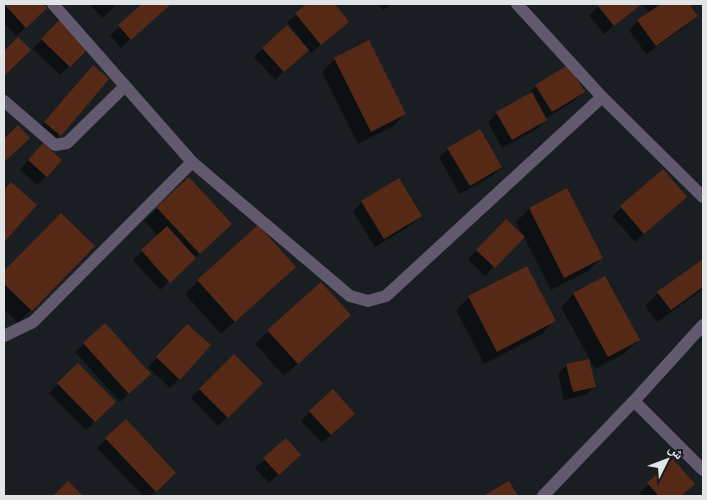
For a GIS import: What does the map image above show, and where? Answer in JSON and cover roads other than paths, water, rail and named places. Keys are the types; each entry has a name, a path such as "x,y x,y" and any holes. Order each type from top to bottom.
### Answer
{"street":[{"path":"53,4 192,162 350,296 368,301 386,296 602,97"},
{"path":"516,4 602,97 703,197"},
{"path":"4,101 55,145 67,143 125,86"},
{"path":"4,336 33,322 192,162"},
{"path":"543,496 634,401 703,325"},
{"path":"634,401 703,470"}]}
